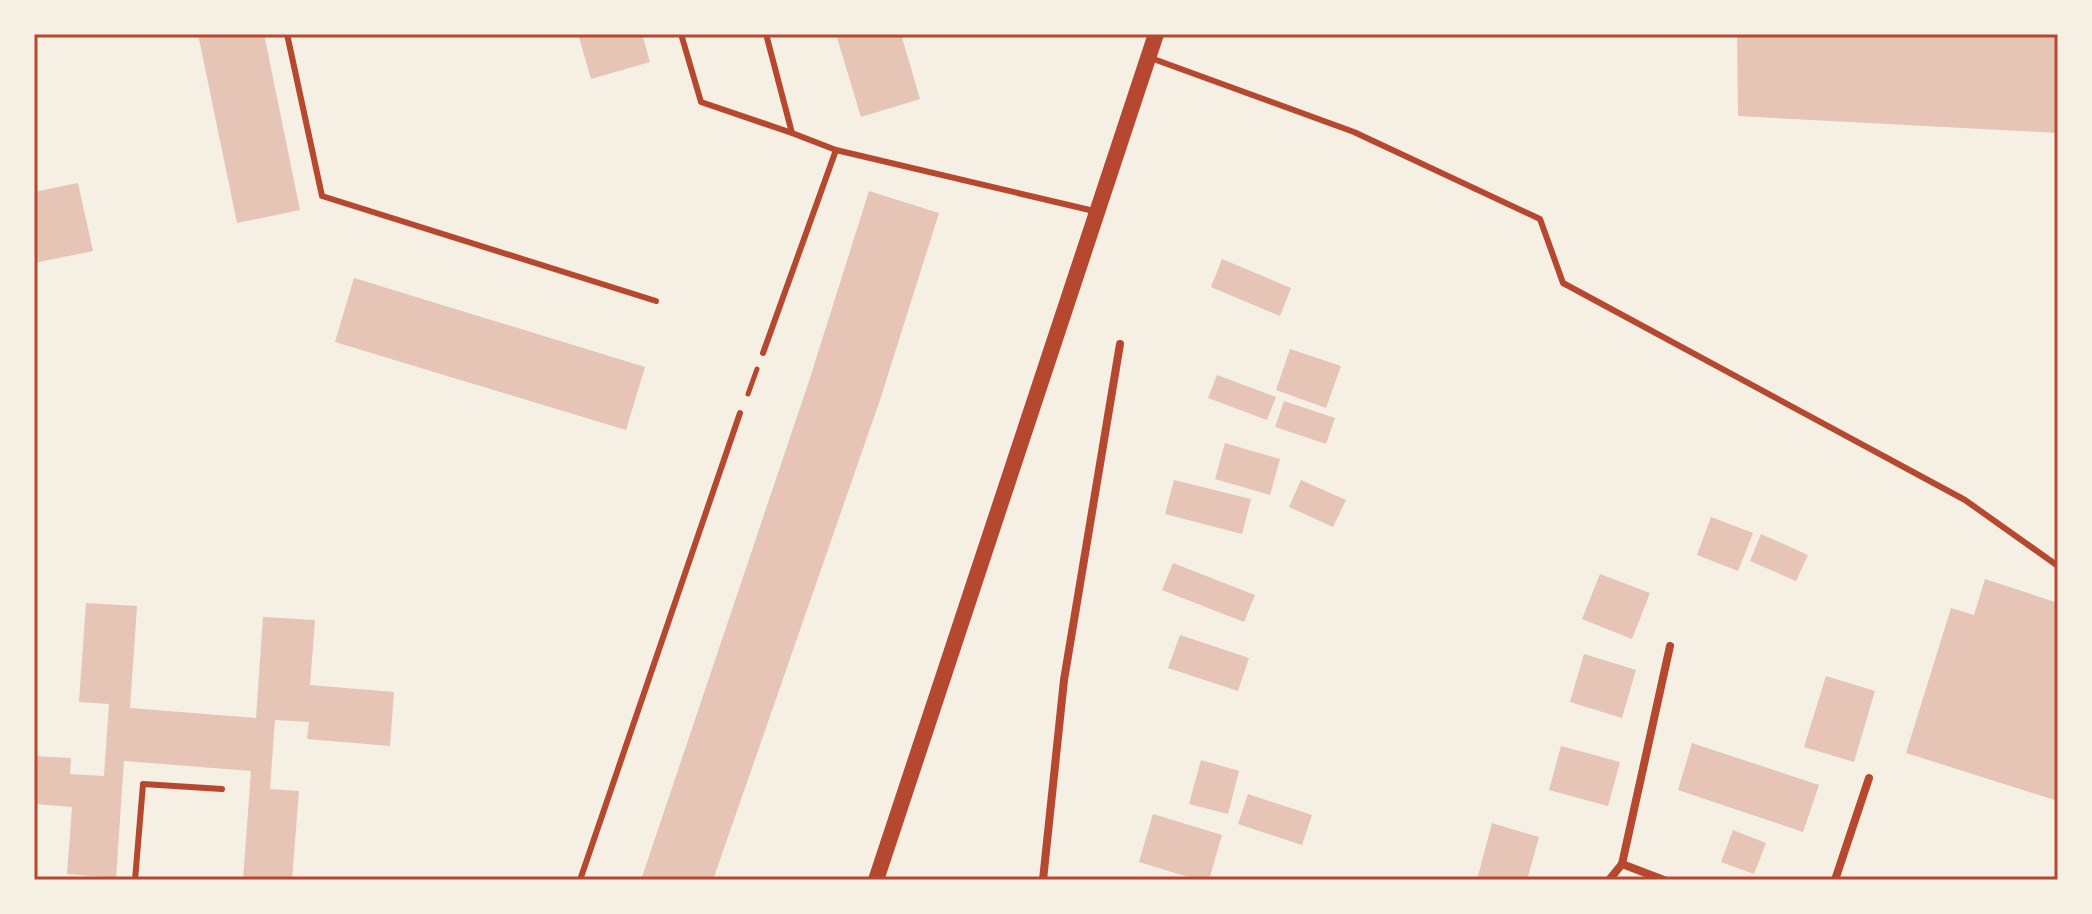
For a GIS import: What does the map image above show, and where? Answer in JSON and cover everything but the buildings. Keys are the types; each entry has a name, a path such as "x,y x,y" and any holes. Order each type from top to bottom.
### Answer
{"main road":[{"path":"876,880 1156,34"}],"street":[{"path":"1043,880 1064,680 1120,344"},
{"path":"1609,880 1622,864 1670,646"},
{"path":"1835,880 1869,778"},
{"path":"1622,864 1664,880"}],"lane":[{"path":"287,34 322,196 656,301"},
{"path":"681,34 701,102 836,150 1098,212"},
{"path":"766,34 792,133"},
{"path":"1148,57 1354,132 1540,219 1563,283 1965,500 2058,566"},
{"path":"763,353 836,150"},
{"path":"580,880 740,413"},
{"path":"135,880 143,784 222,789"}],"path":[{"path":"740,413 763,353"}]}
